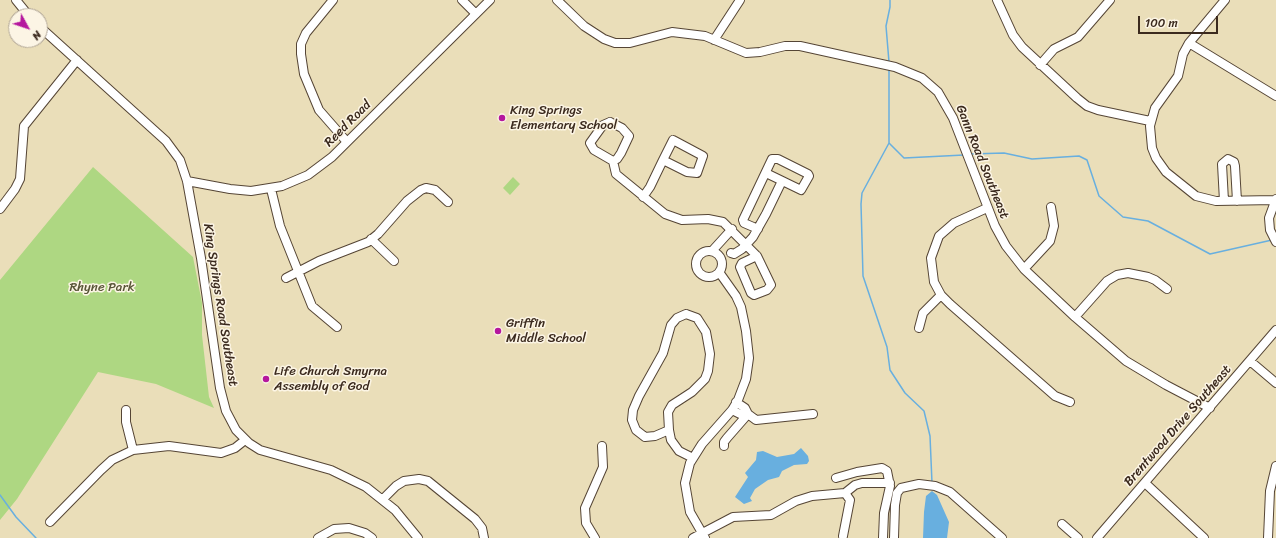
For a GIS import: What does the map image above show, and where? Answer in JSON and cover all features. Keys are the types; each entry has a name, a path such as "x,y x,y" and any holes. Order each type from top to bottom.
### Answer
{"street":[{"path":"16,0 22,8"},
{"path":"333,0 306,33 301,44 300,54 304,74 319,110 347,142"},
{"path":"462,0 476,14"},
{"name":"Reed Road","path":"187,181 240,190 271,189 289,184 308,176 324,164 347,142 490,0"},
{"name":"Gann Road Southeast","path":"557,0 584,26 611,42 630,43 672,32 696,34 746,53 793,45 875,61 922,78 938,92 953,118 987,208 1006,246 1024,269 1074,317 1126,362 1210,408"},
{"path":"714,40 740,0"},
{"path":"997,0 1013,35 1022,47 1040,65 1087,106 1110,114 1150,120"},
{"path":"1225,0 1189,43 1183,54 1178,76 1159,101 1150,120 1149,134 1156,158 1166,172 1196,196 1224,201 1276,200 1269,218 1274,239"},
{"path":"1040,65 1054,49 1078,37 1107,1"},
{"name":"King Springs Road Southeast","path":"48,33 170,145 180,160 187,181 206,285 220,388 230,420 245,440 254,447 271,454 342,474 366,487 383,499 404,520 418,538"},
{"path":"1189,43 1276,96"},
{"path":"0,209 15,189 20,179 24,126 77,60"},
{"path":"613,161 617,159 621,153 629,136 622,128 608,122 603,125 590,143 594,150 613,161 616,174 643,197 672,218 687,220 716,219 732,229 757,256 771,285 767,290 754,295 751,293 740,267 742,263 757,256"},
{"path":"643,197 650,188 663,160 673,140 703,156 701,165 695,174 663,160"},
{"path":"758,229 744,223 743,220 766,173 774,158 809,175 808,180 801,190 766,173"},
{"path":"1224,201 1222,167 1224,161 1228,159 1234,162 1235,166 1237,201"},
{"path":"746,245 758,229 782,181"},
{"path":"286,278 297,271 359,246 371,239 407,201 420,190 426,188 435,190 448,202"},
{"path":"271,189 280,226 312,306 338,327"},
{"path":"1024,269 1050,240 1054,226 1051,207"},
{"path":"987,208 954,223 943,232 936,242 932,252 931,265 934,282 941,295 1055,396 1070,402"},
{"path":"712,251 718,255 721,260 721,268 718,272 710,276 705,276 697,268 697,260 701,254 712,251 732,229"},
{"path":"371,239 394,261"},
{"path":"720,243 727,246 731,253"},
{"path":"721,260 740,245 746,245"},
{"path":"703,536 690,512 687,500 685,483 690,463 702,444 732,410 746,379 748,370 746,331 741,307 736,296 718,272"},
{"path":"1074,317 1107,281 1116,275 1128,273 1148,277 1156,280 1167,289"},
{"path":"918,328 923,314 941,295"},
{"path":"669,430 654,436 645,437 636,430 632,420 639,396 663,353 671,325 680,316 690,315 701,322 708,339 710,354 708,371 705,379 692,392 672,406 668,412 671,440 680,451 693,458"},
{"name":"Brentwood Drive Southeast","path":"1097,538 1276,330"},
{"path":"1250,361 1276,383"},
{"path":"736,402 745,408 748,414 756,420 813,414"},
{"path":"126,410 126,422 133,450"},
{"path":"732,410 742,415 748,414"},
{"path":"724,446 727,438 748,414"},
{"path":"50,522 112,460 133,450 174,446 221,453 235,448 245,440"},
{"path":"593,538 586,523 585,508 603,466 602,446"},
{"path":"1268,538 1270,491 1276,466"},
{"path":"836,478 857,472 882,468 888,472 890,483 884,514 883,538"},
{"path":"383,499 396,486 404,481 413,479 428,482 475,519 482,528 484,538"},
{"path":"693,538 703,536 733,517 771,514 796,501 812,496 845,493 855,485 862,483 890,483"},
{"path":"1145,483 1204,538"},
{"path":"894,538 897,493 901,488 918,484 935,486 950,492 999,537"},
{"path":"843,536 850,500 845,493"},
{"path":"1062,524 1078,538"},
{"path":"318,538 334,529 350,528 365,533 372,538"}],"green space":[{"name":"Rhyne Park","path":"93,167 193,257 202,303 202,335 209,397 214,408 156,384 98,372 17,499 0,520 0,280"},
{"path":"513,177 520,184 510,195 503,188"}],"water":[{"path":"801,448 808,456 809,461 807,464 794,465 782,471 779,477 768,480 755,489 750,498 752,501 744,504 735,497 748,477 745,473 756,460 757,452 763,451 777,457 794,454"},
{"path":"932,491 937,495 949,522 947,538 923,538 926,496"}],"waterway":[{"path":"889,62 886,26 890,0"},
{"path":"889,68 889,143 862,193 863,276 887,347 890,370 905,393 924,411 930,436 932,483"},
{"path":"889,143 904,158 964,155"},
{"path":"970,154 1004,153 1032,159 1079,156 1087,160 1099,196 1123,217 1148,221 1210,254 1272,240"},
{"path":"0,495 16,517 36,538"}],"place":[{"name":"King Springs Elementary School","path":"502,118"},
{"name":"Griffin Middle School","path":"498,331"},
{"name":"Life Church Smyrna Assembly of God","path":"266,379"}]}
